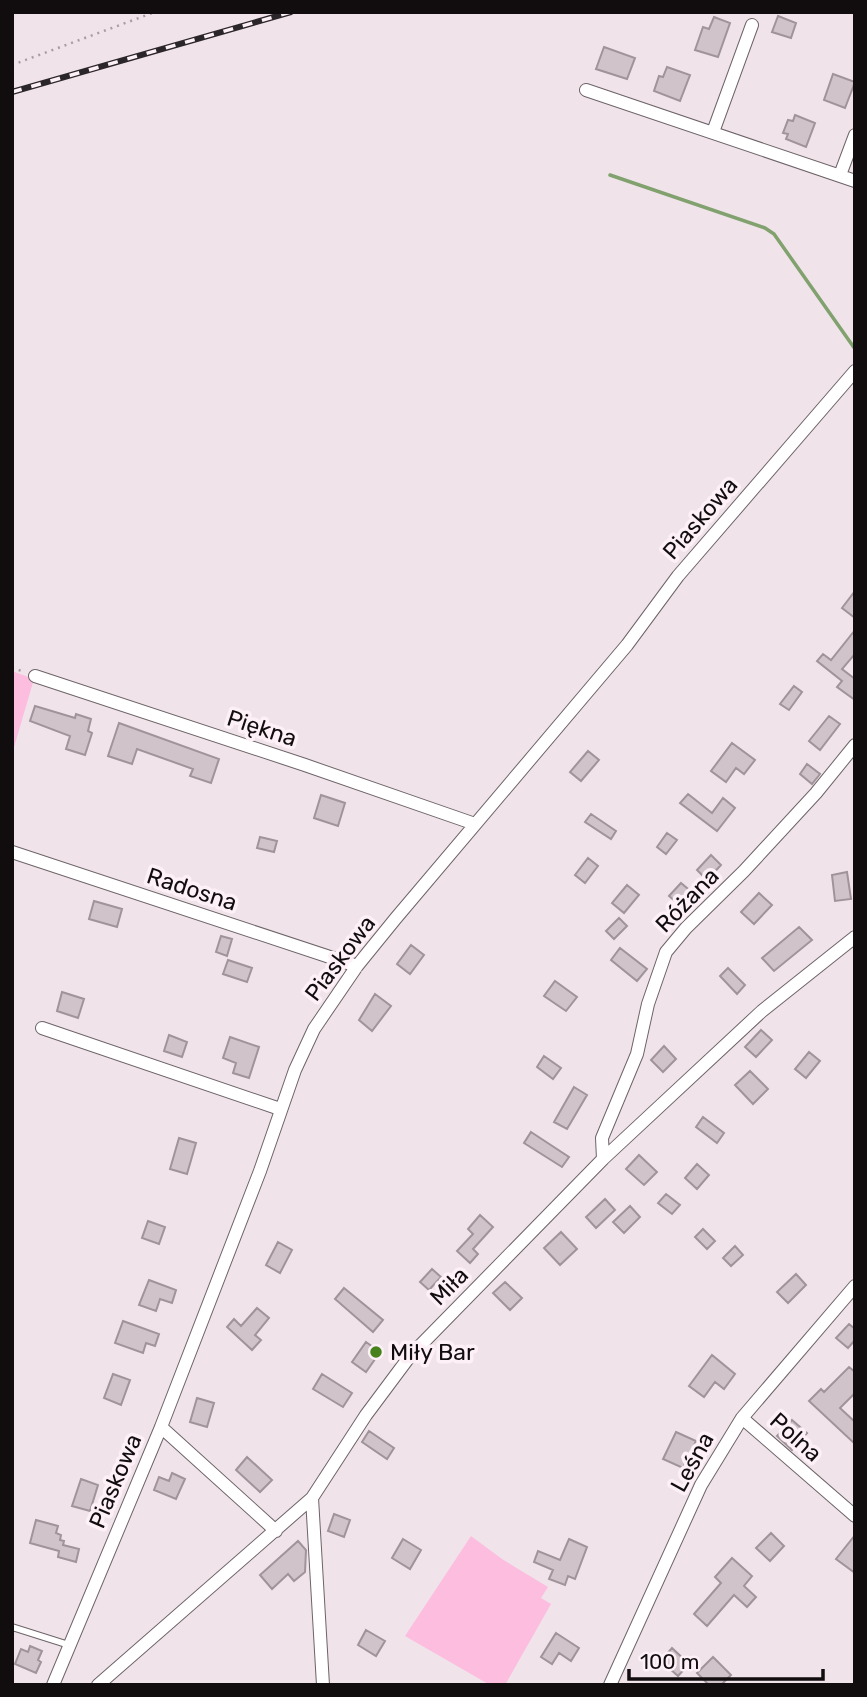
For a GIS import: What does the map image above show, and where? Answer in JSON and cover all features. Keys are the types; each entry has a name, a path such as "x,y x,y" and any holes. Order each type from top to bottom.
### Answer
{"street":[{"path":"713,132 752,25"},
{"path":"586,90 855,181"},
{"path":"840,176 855,135"},
{"name":"Piaskowa","path":"53,1685 161,1427 314,1029 357,966 626,645 678,576 855,371"},
{"name":"Piękna","path":"35,676 475,824"},
{"name":"Różana","path":"603,1160 602,1138 637,1054 648,1004 666,952 807,803 855,745"},
{"name":"Radosna","path":"12,852 357,966"},
{"name":"Miła","path":"98,1685 312,1498 366,1415 410,1356 603,1160 762,1011 855,937"},
{"path":"42,1028 281,1109"},
{"name":"Leśna","path":"610,1685 701,1485 742,1418 855,1286"},
{"name":"Polna","path":"742,1418 855,1516"},
{"path":"161,1427 276,1531"},
{"path":"312,1498 323,1685"}],"lane":[{"path":"12,1627 69,1645"}],"path":[{"path":"12,65 155,12"}],"shaded area":[{"path":"12,671 34,679 12,754"},
{"path":"471,1536 548,1587 541,1598 551,1604 505,1685 490,1685 405,1636"}],"building":[{"path":"778,16 796,23 791,38 772,32"},
{"path":"714,17 730,23 718,57 695,50 703,27 709,29"},
{"path":"604,47 635,58 627,79 596,69"},
{"path":"667,67 690,75 680,101 654,91 659,76 663,77"},
{"path":"833,74 855,82 845,108 824,100"},
{"path":"795,115 815,123 806,147 786,139 788,134 783,133 788,120 793,121"},
{"path":"855,591 855,618 842,608"},
{"path":"855,630 855,654 842,669 855,679 855,700 837,687 842,681 817,661 823,654 831,660"},
{"path":"794,686 802,692 789,710 780,704"},
{"path":"35,706 75,718 76,714 91,719 88,731 92,733 85,755 66,749 70,736 30,721"},
{"path":"829,716 840,724 820,750 809,741"},
{"path":"119,723 219,759 211,783 190,776 193,769 137,749 132,764 108,756"},
{"path":"732,743 755,760 744,774 736,768 726,782 711,771"},
{"path":"588,751 599,760 581,781 570,772"},
{"path":"807,764 820,774 812,784 800,774"},
{"path":"688,794 712,813 723,798 735,808 717,831 680,803"},
{"path":"321,795 345,803 338,826 314,818"},
{"path":"591,814 616,831 611,839 585,822"},
{"path":"667,833 677,840 666,854 657,847"},
{"path":"260,837 277,841 274,852 257,848"},
{"path":"711,855 721,865 707,880 697,870"},
{"path":"588,858 598,866 585,883 575,875"},
{"path":"847,872 851,899 835,901 832,875"},
{"path":"681,883 694,894 683,908 669,896"},
{"path":"627,885 639,895 624,913 612,903"},
{"path":"759,893 772,905 754,924 741,912"},
{"path":"94,901 122,909 117,927 89,919"},
{"path":"619,918 627,926 614,939 606,931"},
{"path":"799,927 812,940 774,971 762,958"},
{"path":"221,936 232,939 227,956 216,952"},
{"path":"411,945 424,955 410,974 397,964"},
{"path":"620,948 647,969 637,981 611,960"},
{"path":"228,960 252,968 247,982 223,974"},
{"path":"728,968 745,985 737,994 720,976"},
{"path":"555,981 577,997 566,1011 544,996"},
{"path":"62,992 84,999 78,1018 57,1011"},
{"path":"375,994 391,1006 372,1031 359,1020"},
{"path":"761,1030 772,1040 756,1057 745,1047"},
{"path":"169,1035 187,1042 182,1057 164,1051"},
{"path":"230,1037 259,1047 249,1078 233,1073 236,1063 223,1058"},
{"path":"664,1046 676,1059 663,1072 651,1060"},
{"path":"809,1052 820,1061 806,1078 795,1069"},
{"path":"544,1056 561,1068 553,1079 537,1067"},
{"path":"750,1071 768,1089 753,1104 735,1085"},
{"path":"574,1087 587,1095 567,1129 554,1122"},
{"path":"703,1117 724,1133 717,1143 696,1127"},
{"path":"531,1132 569,1157 562,1167 524,1143"},
{"path":"179,1138 196,1143 187,1174 170,1169"},
{"path":"639,1155 657,1172 644,1185 626,1169"},
{"path":"697,1164 709,1175 697,1189 685,1178"},
{"path":"666,1194 680,1205 672,1214 658,1203"},
{"path":"605,1199 615,1210 596,1228 586,1217"},
{"path":"630,1206 640,1217 624,1233 613,1222"},
{"path":"480,1215 493,1227 473,1249 478,1254 470,1263 457,1251 473,1234 468,1229"},
{"path":"148,1221 165,1227 159,1244 142,1238"},
{"path":"703,1229 715,1241 707,1249 695,1237"},
{"path":"561,1232 577,1249 560,1265 544,1248"},
{"path":"278,1242 292,1250 280,1273 266,1265"},
{"path":"735,1246 743,1255 731,1266 723,1258"},
{"path":"432,1269 441,1277 429,1290 420,1282"},
{"path":"796,1274 806,1285 788,1303 777,1292"},
{"path":"149,1280 176,1290 172,1303 160,1299 156,1311 139,1305"},
{"path":"505,1282 522,1298 510,1310 493,1293"},
{"path":"344,1288 383,1320 373,1332 335,1299"},
{"path":"257,1308 269,1318 255,1335 261,1340 252,1350 227,1327 234,1319 241,1326"},
{"path":"123,1321 159,1334 155,1346 146,1343 143,1353 115,1343"},
{"path":"849,1324 855,1329 855,1340 848,1348 836,1338"},
{"path":"366,1342 380,1352 366,1372 352,1362"},
{"path":"712,1355 735,1374 724,1389 715,1382 704,1397 689,1386"},
{"path":"849,1367 855,1372 855,1393 840,1408 855,1422 855,1444 809,1401 821,1389 824,1392"},
{"path":"113,1374 130,1380 121,1405 104,1398"},
{"path":"322,1374 352,1393 343,1407 313,1389"},
{"path":"197,1398 214,1403 207,1427 190,1422"},
{"path":"792,1420 807,1433 792,1450 777,1436"},
{"path":"369,1431 394,1448 387,1459 362,1442"},
{"path":"676,1432 696,1441 683,1468 663,1459"},
{"path":"247,1457 272,1480 260,1492 236,1470"},
{"path":"172,1473 185,1479 176,1499 154,1490 159,1477 169,1481"},
{"path":"81,1479 98,1485 90,1511 72,1506"},
{"path":"334,1514 350,1520 344,1537 328,1531"},
{"path":"36,1520 58,1526 56,1533 61,1535 63,1545 79,1549 76,1562 58,1557 59,1551 30,1543"},
{"path":"771,1533 784,1546 770,1561 756,1548"},
{"path":"855,1535 855,1573 836,1559"},
{"path":"403,1539 421,1550 410,1569 392,1558"},
{"path":"569,1539 587,1547 575,1579 568,1576 565,1585 549,1579 553,1570 534,1562 538,1551 560,1560"},
{"path":"298,1541 306,1550 305,1572 294,1581 288,1574 272,1589 260,1575"},
{"path":"732,1558 752,1576 744,1586 756,1597 747,1607 734,1595 707,1626 694,1614 721,1583 715,1577"},
{"path":"366,1630 385,1641 376,1656 358,1645"},
{"path":"556,1633 579,1648 571,1661 559,1653 552,1664 541,1657"},
{"path":"30,1646 42,1651 36,1673 15,1664 21,1649 28,1652"},
{"path":"672,1648 689,1664 678,1676 661,1661"},
{"path":"713,1657 731,1675 721,1685 709,1685 697,1673"}],"waterway":[{"path":"610,175 765,228 774,234 855,349"}],"railway":[{"path":"12,92 291,12"}],"place":[{"name":"Miły Bar","path":"376,1352"}]}
